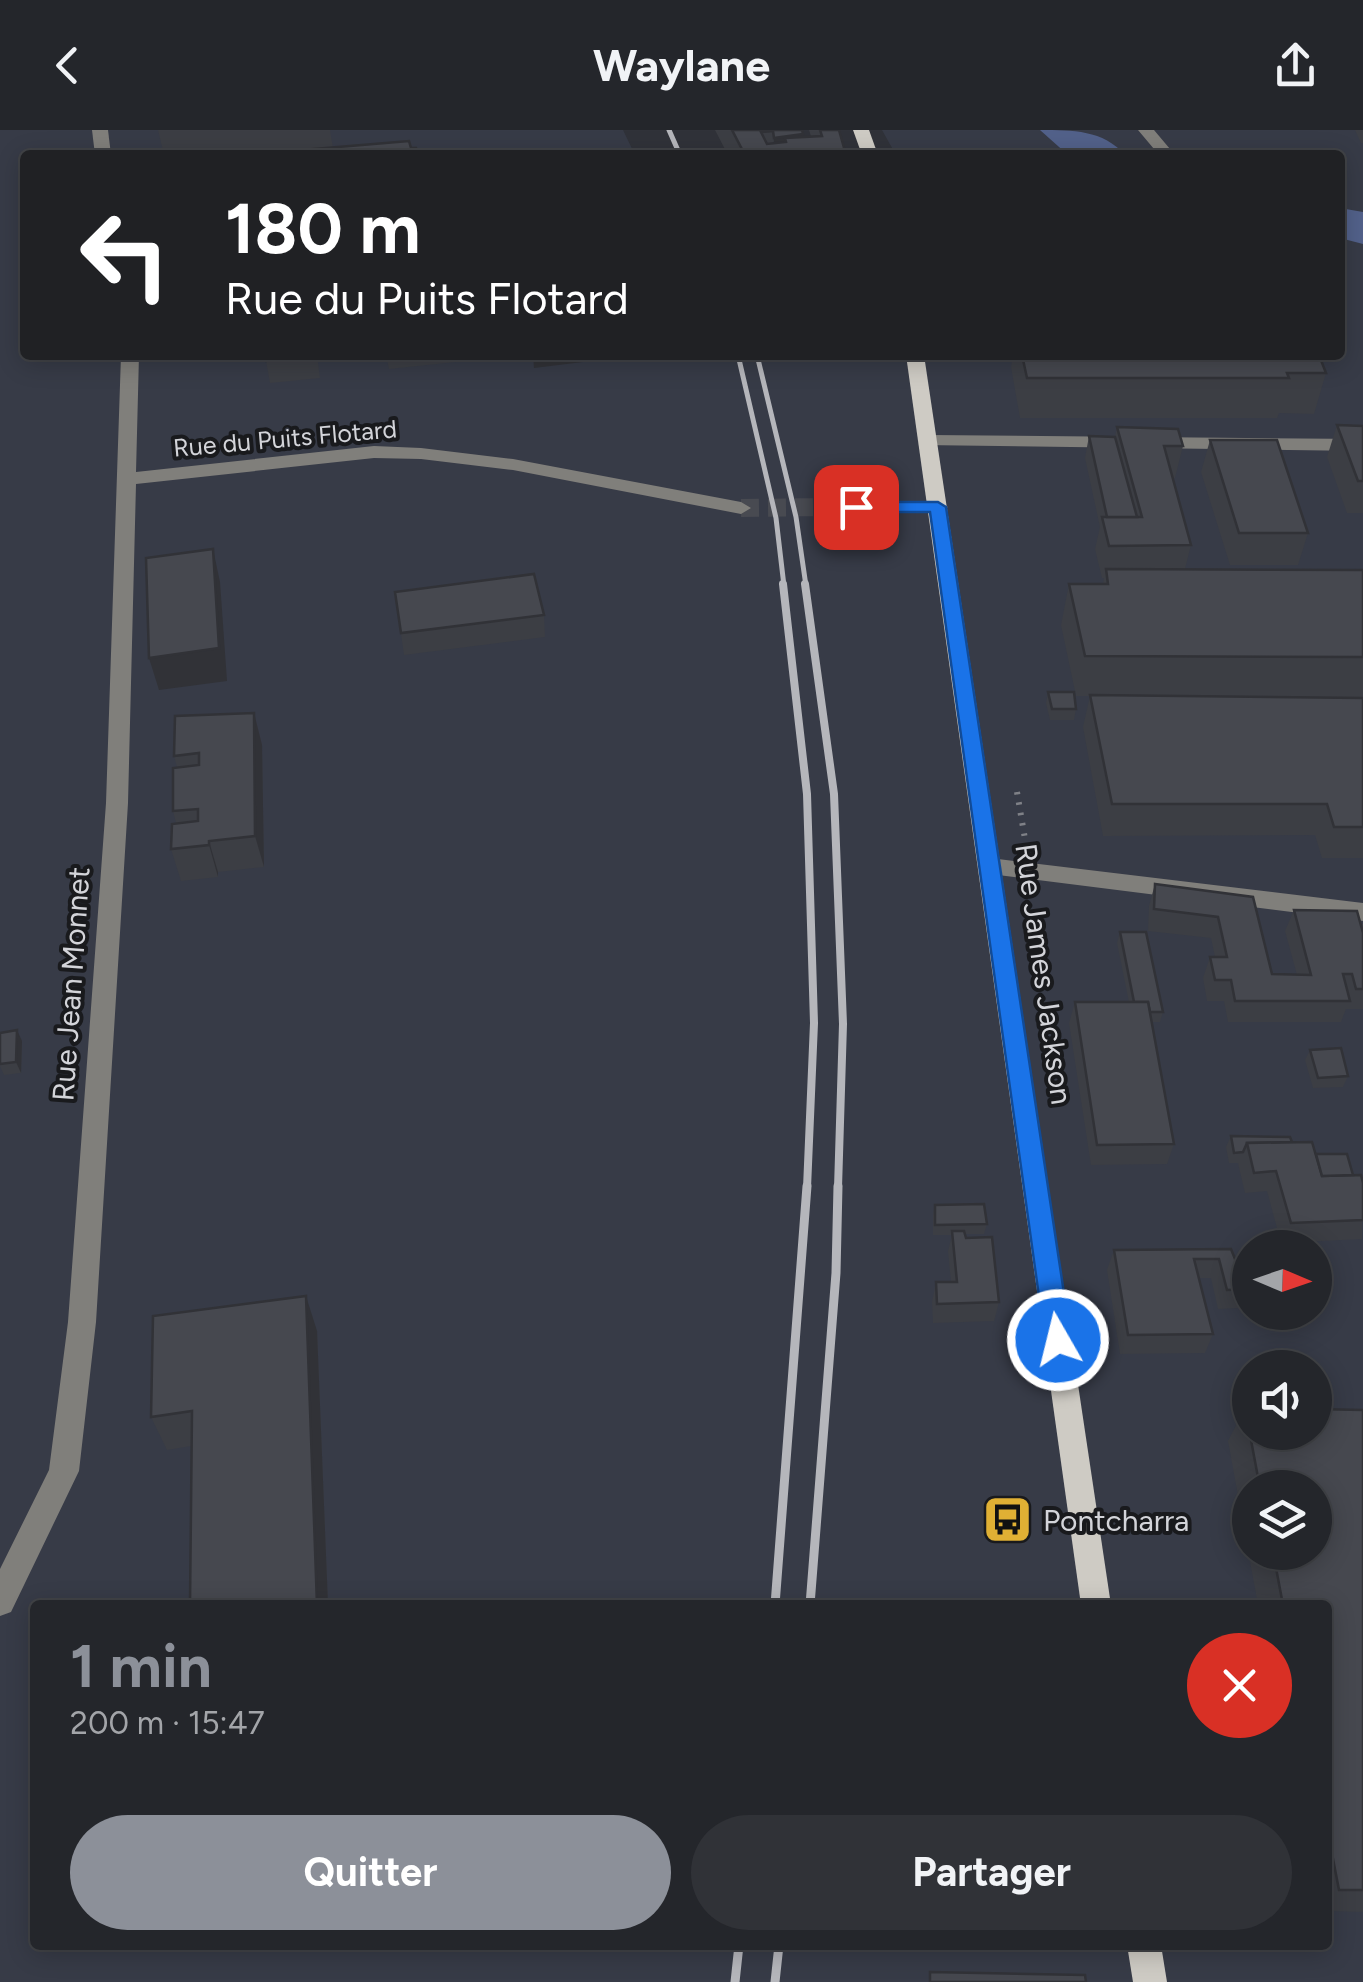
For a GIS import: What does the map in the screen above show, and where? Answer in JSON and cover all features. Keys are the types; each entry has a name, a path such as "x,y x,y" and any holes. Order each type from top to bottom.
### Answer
{"main road":[{"name":"Rue James Jackson","path":"915,360 1095,1600"},
{"path":"1145,1950 1150,1982"}],"street":[{"path":"1146,130 1161,150"},
{"name":"Rue Jean Monnet","path":"0,1601 64,1471 82,1322 116,803 130,360"},
{"path":"929,441 1363,444"},
{"name":"Rue du Puits Flotard","path":"128,478 374,452 412,452 520,463 741,508"},
{"path":"827,507 938,507"},
{"path":"990,866 1363,912"}],"shaded area":[{"path":"0,130 623,130 633,150 20,150 20,360 1345,360 1345,150 893,150 882,130 1363,130 1363,1982 0,1982"}],"building":[{"path":"732,130 802,130 803,134 774,138 773,131 761,132 767,144 786,142 785,138 822,136 820,130 839,130 845,150 742,150"},
{"path":"409,141 411,148 416,148 303,150"},
{"path":"1023,360 1321,360 1326,373 1287,373 1289,378 1027,378"},
{"path":"1337,425 1363,426 1363,481 1358,481"},
{"path":"1117,427 1178,429 1183,446 1164,446 1191,545 1109,546 1102,517 1142,517"},
{"path":"1089,436 1115,437 1137,517 1107,517"},
{"path":"1210,440 1277,440 1308,533 1239,533"},
{"path":"213,549 219,648 149,658 146,558"},
{"path":"1106,569 1363,570 1363,657 1085,656 1069,584 1108,584"},
{"path":"534,574 544,615 401,633 395,592"},
{"path":"1048,692 1074,692 1076,709 1052,709"},
{"path":"1090,695 1363,698 1363,827 1334,827 1327,804 1112,804"},
{"path":"254,713 255,836 171,849 172,824 198,821 198,809 173,811 173,768 199,765 199,753 174,756 175,716"},
{"path":"1155,884 1253,897 1272,974 1311,975 1294,910 1357,911 1363,933 1363,989 1356,989 1352,974 1343,974 1350,1001 1235,1001 1231,980 1215,980 1210,957 1227,957 1218,917 1154,909"},
{"path":"1120,932 1146,932 1163,1012 1150,1012 1148,1002 1134,1002"},
{"path":"1075,1002 1148,1002 1174,1144 1097,1145"},
{"path":"17,1030 16,1062 0,1064 0,1033"},
{"path":"1341,1048 1348,1076 1318,1078 1310,1050"},
{"path":"1231,1136 1290,1137 1292,1142 1247,1143 1243,1152 1234,1153"},
{"path":"1312,1142 1322,1176 1361,1175 1363,1220 1291,1223 1276,1171 1254,1173 1247,1143"},
{"path":"1316,1154 1347,1154 1353,1175 1322,1176"},
{"path":"984,1204 987,1224 935,1225 935,1205"},
{"path":"952,1231 964,1231 966,1238 992,1237 999,1302 937,1304 936,1282 957,1282"},
{"path":"1231,1249 1232,1290 1227,1290 1219,1259 1194,1259 1213,1334 1128,1335 1114,1250"},
{"path":"306,1296 317,1600 190,1600 192,1411 151,1417 153,1316"},
{"path":"1332,1409 1363,1410 1363,1890 1339,1890 1332,1854 1332,1600 1282,1600 1276,1570 1332,1570 1332,1470 1257,1470 1253,1450 1332,1450"},
{"path":"930,1972 1085,1975 1086,1982 930,1982"}],"waterway":[{"path":"1064,130 1093,150"},
{"path":"1345,224 1363,228"}],"tunnel":[{"path":"741,508 827,507"}],"railway":[{"path":"669,130 678,150"},
{"path":"739,360 776,518 784,586"},
{"path":"758,360 796,517 806,586"},
{"path":"783,584 807,794 814,1023 807,1188"},
{"path":"805,584 834,794 843,1024 838,1188"},
{"path":"775,1600 807,1186"},
{"path":"810,1600 836,1273 838,1186"},
{"path":"735,1982 738,1950"},
{"path":"775,1982 778,1950"}],"place":[{"name":"Pontcharra","path":"1008,1520"}],"route":[{"path":"856,507 938,507 1058,1340"}]}
